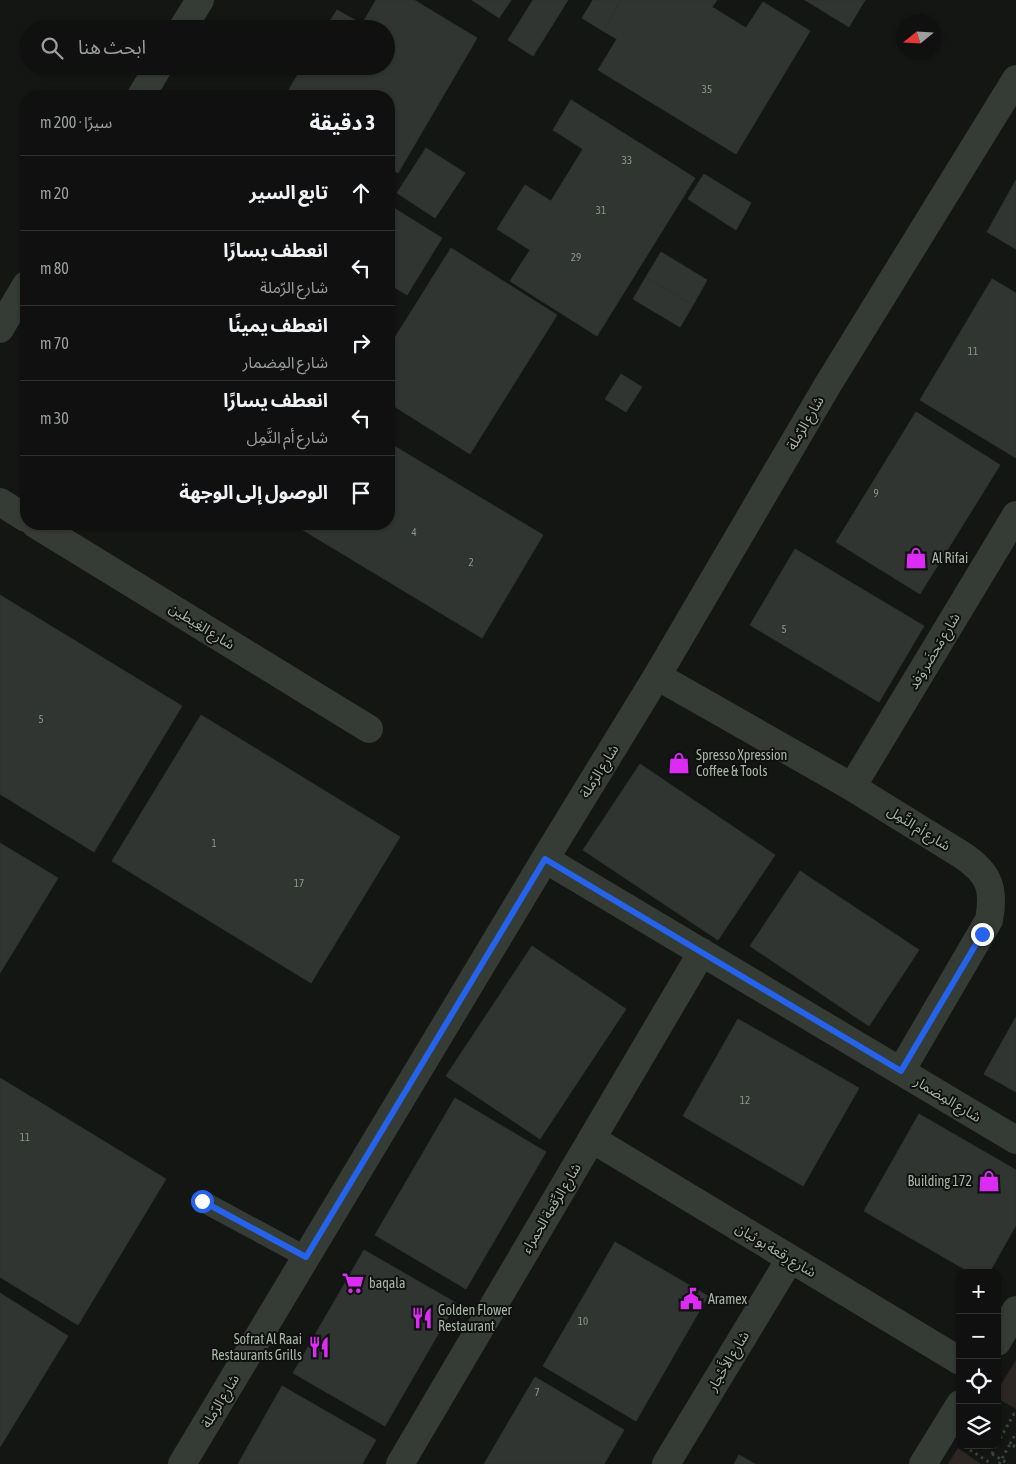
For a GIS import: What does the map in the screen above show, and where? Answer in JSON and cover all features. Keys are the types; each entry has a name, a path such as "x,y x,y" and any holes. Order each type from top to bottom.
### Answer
{"street":[{"path":"188,20 200,0"},
{"path":"145,90 154,75"},
{"name":"شارع الرّملة","path":"182,1464 545,859 658,676 827,386 1016,79"},
{"path":"0,329 20,296"},
{"path":"0,502 20,514"},
{"name":"شارع مَحضَر وَفد","path":"852,787 1016,515"},
{"name":"شارع الغِيطين","path":"45,530 369,728"},
{"name":"شارع أم النَّمِل","path":"658,676 852,787 974,863 984,874 991,889 992,904 989,920 901,1071"},
{"name":"شارع المِضمار","path":"545,859 1016,1140"},
{"name":"شارع الرِّقعة الحمراء","path":"400,1464 702,952"},
{"name":"شارع رِقعة بو ثبان","path":"592,1139 957,1359"},
{"name":"شارع الأَحْجار","path":"666,1464 790,1259"},
{"path":"1001,1335 1016,1310"},
{"path":"923,1464 956,1410"}],"lane":[{"path":"202,1201 306,1257"}],"path":[{"path":"1001,1437 1014,1414 1016,1415"},
{"path":"999,1464 1016,1433"},
{"path":"1010,1444 1016,1447"},
{"path":"969,1449 992,1464"},
{"path":"994,1449 992,1454 1009,1464"}],"shaded area":[{"path":"1016,1360 1016,1409 1001,1400 1001,1384"},
{"path":"957,1449 959,1449 981,1464 948,1464"}],"building":[{"path":"376,0 414,0 477,38 398,173 395,171 395,90 289,90 298,75 395,75 395,20 364,20"},
{"path":"472,0 511,0 499,18"},
{"path":"533,0 568,0 533,56 508,40"},
{"path":"593,0 621,0 603,31 582,18"},
{"path":"621,0 717,0 712,7 746,28 763,2 810,31 736,154 598,70 617,39 603,31"},
{"path":"805,0 865,0 849,27"},
{"path":"337,10 355,20 331,20"},
{"path":"571,100 695,178 597,336 510,281 530,250 497,229 525,185 551,201 583,149 553,130"},
{"path":"426,148 465,173 435,218 397,193"},
{"path":"704,174 751,203 736,230 688,199"},
{"path":"1016,180 1016,249 987,232"},
{"path":"395,209 442,238 407,295 395,288"},
{"path":"451,248 557,315 470,454 395,407 395,337"},
{"path":"661,252 707,280 693,305 646,277"},
{"path":"646,277 693,305 680,327 633,299"},
{"path":"992,279 1016,293 1016,458 920,400"},
{"path":"621,374 642,387 626,412 605,399"},
{"path":"916,412 1000,465 920,594 836,542"},
{"path":"395,447 543,535 482,638 303,530 395,530"},
{"path":"795,549 924,626 879,702 750,625"},
{"path":"0,595 182,706 94,852 0,794"},
{"path":"201,715 400,837 311,983 112,861"},
{"path":"640,764 775,855 718,940 583,850"},
{"path":"0,843 58,878 0,973"},
{"path":"800,871 919,950 869,1026 750,946"},
{"path":"532,946 626,1009 540,1139 446,1076"},
{"path":"1016,1017 1016,1092 984,1074"},
{"path":"738,1019 859,1088 803,1186 683,1116"},
{"path":"0,1078 166,1179 78,1325 0,1277"},
{"path":"455,1098 546,1152 466,1289 375,1235"},
{"path":"919,1114 1016,1170 1016,1225 991,1269 964,1269 864,1211"},
{"path":"615,1242 708,1296 636,1421 543,1366"},
{"path":"364,1250 456,1303 385,1426 293,1373"},
{"path":"0,1293 68,1336 0,1447"},
{"path":"535,1377 624,1430 604,1464 484,1464"},
{"path":"282,1386 376,1440 362,1464 238,1464"},
{"path":"739,1455 755,1464 734,1464"}],"place":[{"name":"Al Rifai","path":"916,558"},
{"name":"Spresso Xpression Coffee & Tools","path":"679,763"},
{"name":"Building 172","path":"989,1181"},
{"name":"baqala","path":"353,1283"},
{"name":"Aramex","path":"691,1299"},
{"name":"Golden Flower Restaurant","path":"422,1318"},
{"name":"Sofrat Al Raai Restaurants Grills","path":"319,1347"}],"route":[{"path":"202,1201 306,1257 545,859 901,1071 982,934"}]}
